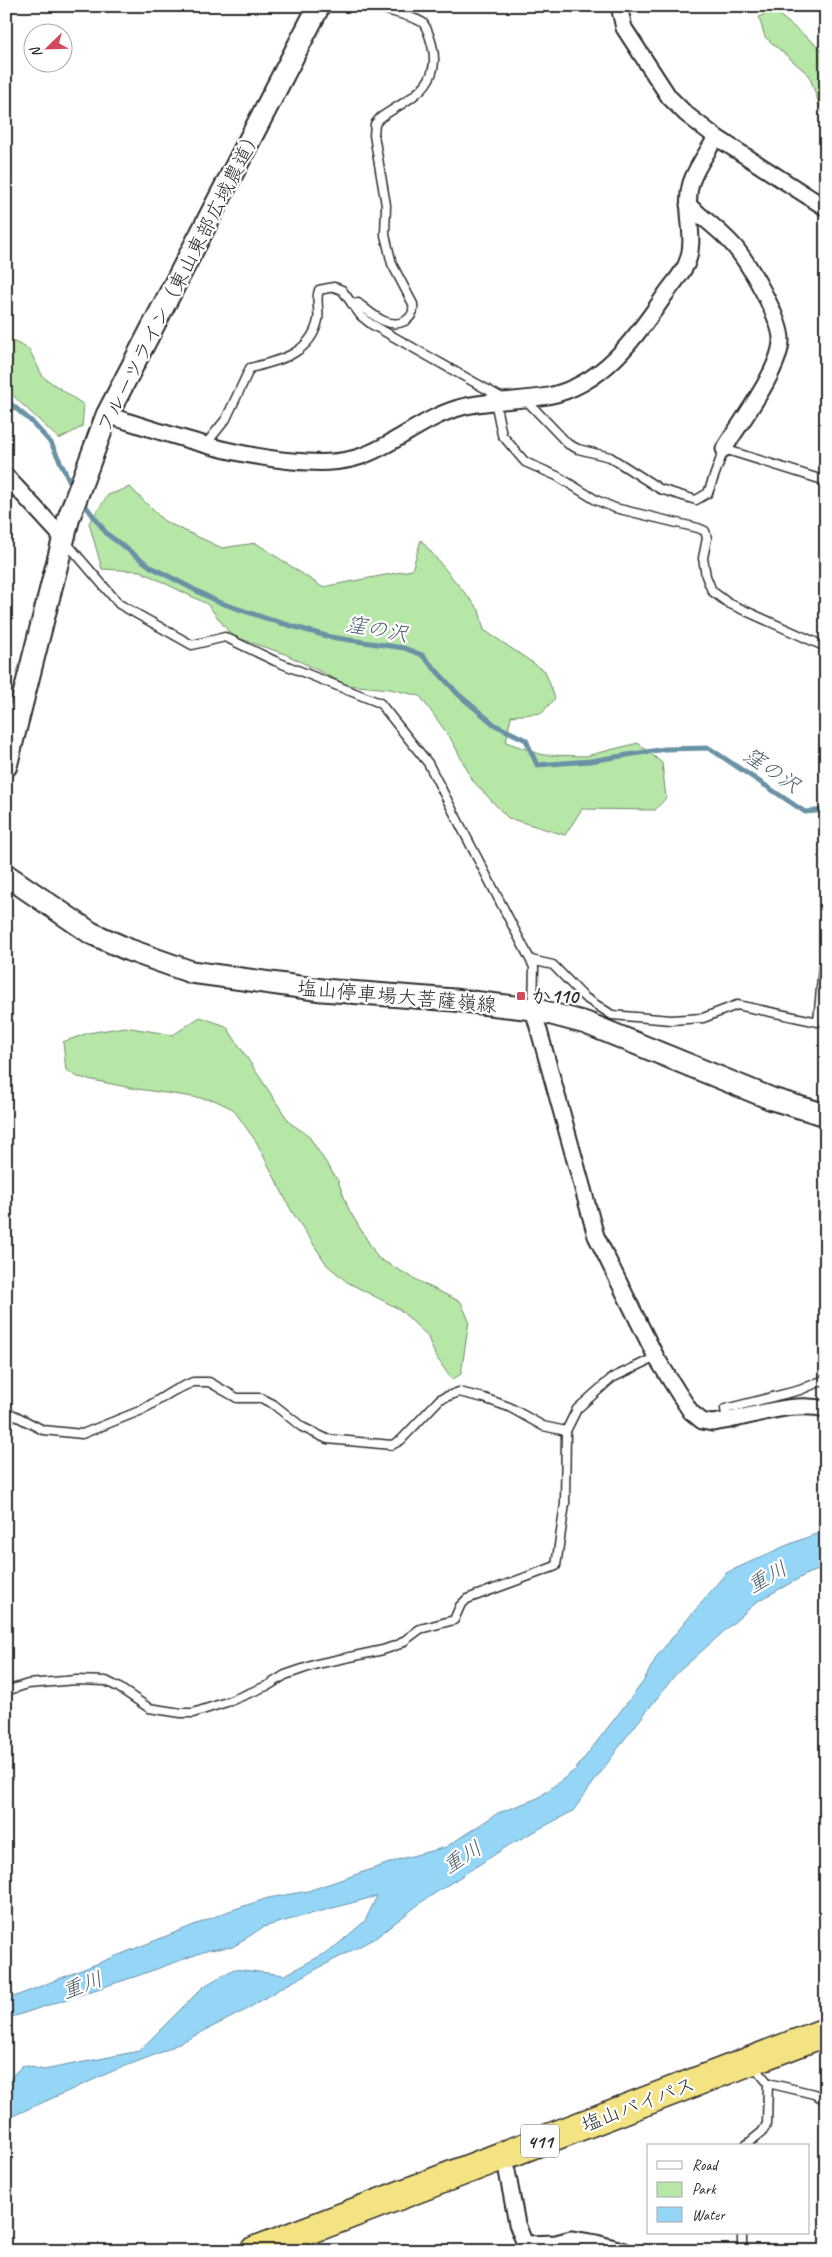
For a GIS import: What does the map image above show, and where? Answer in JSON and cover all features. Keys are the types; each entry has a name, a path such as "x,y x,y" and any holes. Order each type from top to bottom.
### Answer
{"highway":[{"name":"塩山バイパス","path":"254,2251 826,2032"}],"main road":[{"name":"フルーツライン（東山東部広域農道）","path":"6,766 69,517 107,415 319,6"},
{"name":"塩山停車場大菩薩嶺線","path":"6,875 91,933 129,950 191,972 322,990 454,1000 533,1009 586,1023 772,1099 826,1115"}],"street":[{"path":"619,6 624,28 669,97 686,114 716,137 826,208"},
{"path":"107,415 204,446 258,458 314,463 340,462 362,456 447,411 476,404 549,395 575,387 594,378 612,363 650,316 686,264 691,240 688,205 691,182 716,137"},
{"path":"688,205 734,246 756,279 779,326 781,341 771,372 724,449"},
{"path":"6,476 64,539"},
{"path":"533,1009 593,1228 656,1357 690,1412 702,1421 712,1423 790,1407 815,1406 826,1408"},
{"path":"504,2155 517,2224 525,2244 556,2243 570,2239 596,2243 625,2251"}],"lane":[{"path":"352,304 358,303 384,322 394,324 410,318 414,312 413,304 392,264 385,235 386,205 374,136 374,124 422,90 434,69 433,51 424,24 417,19 384,9 381,6"},
{"path":"204,446 226,420 250,368 280,360 303,348 314,333 318,318 316,296 319,290 334,287 342,290 361,316 370,324 500,401 502,435 525,462 615,508 698,528 704,532 707,538 703,558 706,576 712,591 728,603 826,647"},
{"path":"524,398 568,444 578,449 610,457 660,489 687,499 696,500 708,493 724,449 826,481"},
{"path":"64,539 119,604 192,645 225,637 275,662 380,703 428,763 534,967 533,1009"},
{"path":"530,960 553,965 584,997 612,1015 671,1020 703,1018 737,1005 818,1022 823,966 826,966"},
{"path":"6,1691 28,1684 76,1680 106,1681 149,1708 194,1713 269,1686 285,1675 317,1664 383,1650 400,1644 420,1629 454,1620 460,1606 468,1599 556,1566 565,1504 566,1431 577,1410 612,1378 656,1357"},
{"path":"726,1421 725,1409 800,1390 826,1379"},
{"path":"6,1414 14,1415 43,1430 82,1434 142,1410 173,1391 193,1382 209,1382 237,1398 261,1398 274,1404 302,1427 327,1439 392,1445 401,1440 440,1399 459,1392 510,1407 543,1426 566,1431"},
{"path":"749,2061 768,2083 814,2094 826,2100"},
{"path":"747,2144 762,2132 767,2124 768,2083"},
{"path":"742,2234 742,2251"}],"green space":[{"path":"773,10 826,53 826,115 822,113 809,75 765,37 759,17"},
{"path":"6,338 29,349 43,377 84,405 82,427 59,439 6,389"},
{"path":"130,487 164,521 222,548 256,543 322,587 412,570 421,540 479,610 484,630 545,671 555,698 542,713 511,716 506,742 543,755 586,756 638,743 662,763 666,798 655,810 582,809 565,835 508,818 473,781 451,739 420,696 390,689 347,685 285,654 232,636 207,604 140,571 102,569 89,523 108,495"},
{"path":"200,1017 226,1026 290,1123 308,1135 338,1181 349,1210 378,1258 461,1302 469,1321 461,1374 452,1380 435,1355 427,1335 399,1309 347,1282 327,1265 291,1210 257,1143 233,1109 214,1100 131,1088 78,1077 66,1070 63,1042 88,1033 125,1027 173,1035"}],"water":[{"name":"重川","path":"826,1530 826,1568 809,1573 758,1601 676,1674 624,1740 573,1811 511,1844 423,1901 377,1937 281,1988 246,2010 162,2052 113,2071 6,2119 6,2082 23,2065 44,2070 139,2051 204,1986 234,1969 285,1975 331,1950 365,1921 377,1896 263,1927 233,1947 209,1950 6,2019 6,2000 229,1911 268,1898 308,1891 404,1858 446,1847 498,1813 538,1798 575,1770 643,1682 657,1656 726,1573"}],"waterway":[{"name":"窪の沢","path":"6,400 31,421 51,443 73,488"},
{"name":"窪の沢","path":"82,501 107,534 151,567 218,602 330,637 404,648 422,655 459,695 495,725 526,740 537,765 590,761 665,749 709,748 805,812 826,810"}],"place":[{"name":"か110","path":"521,996"}]}
